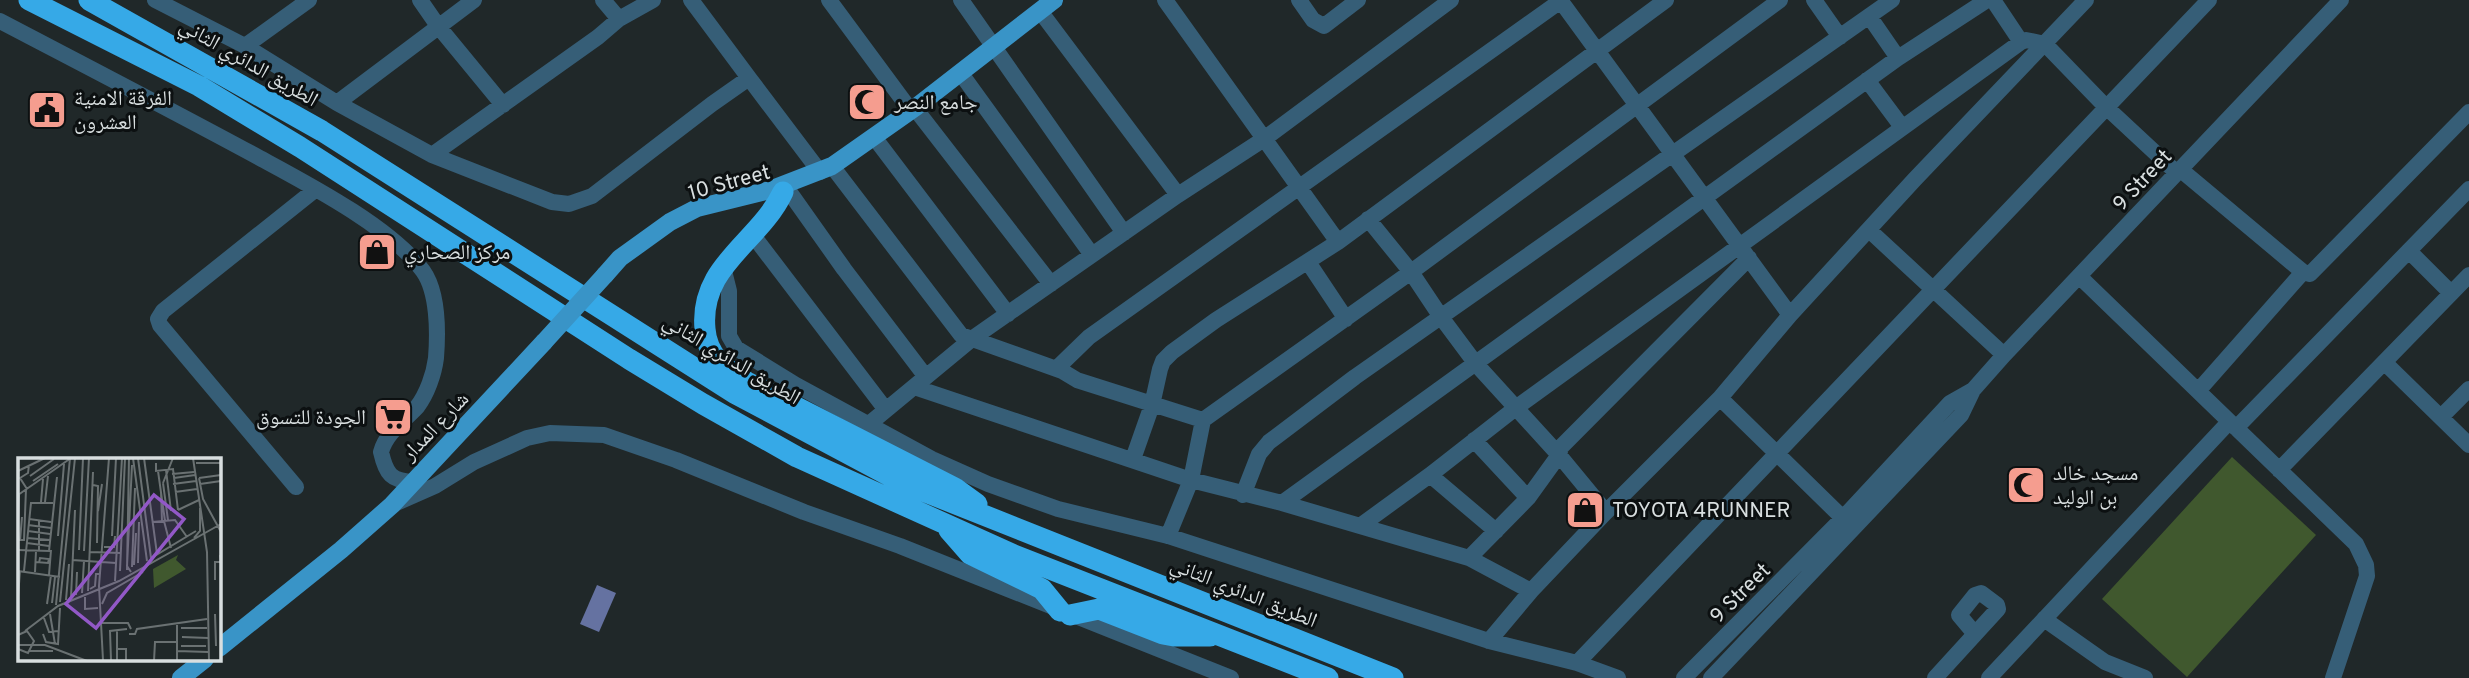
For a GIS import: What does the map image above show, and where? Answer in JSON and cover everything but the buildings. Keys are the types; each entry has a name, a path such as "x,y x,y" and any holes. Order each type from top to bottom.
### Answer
{"highway":[{"path":"29,0 210,92 703,404 797,457 1014,555 1328,678"},
{"name":"الطريق الدائري الثاني","path":"89,0 322,131 734,393 903,483 1393,678"},
{"path":"786,191 776,207 723,267 708,292 704,321 706,341 715,359 729,372 955,488 1004,523"},
{"path":"942,523 970,554 1032,583 1065,613 1099,609 1163,634 1220,636"}],"main road":[{"name":"10 Street","path":"670,222 697,208 770,190 828,171 962,75 1054,0"},
{"name":"10 Street","path":"670,222 786,191 828,171 877,141 995,48 1063,0"},
{"name":"شارع المدار","path":"220,647 341,550 392,505 620,258 670,222"},
{"path":"181,678 204,660"}],"street":[{"path":"155,0 245,46 337,103 432,155 542,198 569,204 601,190 749,78"},
{"path":"245,46 309,0"},
{"path":"420,0 503,105"},
{"path":"337,103 474,0"},
{"path":"603,0 619,19"},
{"path":"432,155 598,37 619,19 653,0"},
{"path":"691,0 749,78 961,335 1056,369 1077,380 1203,420"},
{"path":"829,0 1051,284"},
{"path":"961,0 1124,233"},
{"path":"1166,0 1338,242"},
{"path":"1298,0 1312,20 1324,26 1358,0"},
{"path":"869,424 973,338 1178,195 1264,139 1451,0"},
{"path":"1056,369 1089,337 1561,0 1790,315"},
{"path":"1133,459 1153,405 1160,369 1172,352 1216,320 1338,242 1666,0"},
{"path":"1168,536 1191,480 1203,420 1411,272 1780,0"},
{"path":"1814,0 1840,37"},
{"path":"1243,495 1264,446 1355,377 1892,0"},
{"path":"1282,503 1867,80 1987,0"},
{"path":"1993,0 2021,42"},
{"path":"1489,641 1531,591 1606,512 1720,398 1790,315 2086,0"},
{"path":"1577,663 2209,0"},
{"name":"9 Street","path":"1711,678 1849,523 1950,403 1973,390 2341,0"},
{"path":"1043,15 1178,195"},
{"path":"1869,16 1898,58"},
{"path":"0,22 316,189 352,211 415,261 429,281 436,324 436,361 419,405 387,438 381,452 391,477 399,481 414,482"},
{"path":"1360,526 1739,245 2026,40 2045,44 2106,107 2179,172 2303,272 2310,274 2469,112"},
{"path":"962,75 1092,255"},
{"path":"1867,80 1902,127"},
{"path":"877,141 1008,314"},
{"path":"296,487 160,325 158,319 163,311 316,189"},
{"path":"1989,678 2233,425 2469,189"},
{"path":"786,191 844,270 920,382 1191,480 1282,503 1469,558 1531,591"},
{"path":"1368,219 1411,272 1476,364 1517,407 1606,512"},
{"path":"1869,230 2004,355"},
{"path":"752,234 886,410"},
{"path":"2409,251 2451,293"},
{"path":"1469,558 1528,498 1559,455 1561,447 1749,258"},
{"path":"1308,262 1346,319"},
{"path":"723,267 729,291 728,322 731,343 796,385 932,459 988,484 1058,509 1168,536 1489,641 1577,663 1618,678"},
{"path":"2198,391 2303,272"},
{"path":"2279,470 2469,275"},
{"path":"2080,277 2356,544 2366,565 2367,576 2333,678"},
{"path":"2384,362 2469,445"},
{"path":"2441,417 2469,389"},
{"path":"1720,398 1849,523"},
{"path":"392,505 527,438 561,432 604,435 900,546 1231,678"},
{"path":"1474,440 1528,498"},
{"path":"1430,475 1496,531"},
{"name":"9 Street","path":"1684,678 1849,523"},
{"path":"2044,619 2105,663 2145,678"},
{"path":"1935,678 1975,634"}],"green space":[{"path":"2232,457 2316,535 2187,677 2102,599"}],"water":[{"path":"597,585 616,593 599,632 580,624"}],"place":[{"name":"جامع النصر","path":"867,102"},
{"name":"الفرقة الامنية العشرون","path":"47,110"},
{"name":"مركز الصحاري","path":"377,252"},
{"name":"الجودة للتسوق","path":"393,417"},
{"name":"مسجد خالد بن الوليد","path":"2026,485"},
{"name":"TOYOTA 4RUNNER","path":"1585,510"}]}
